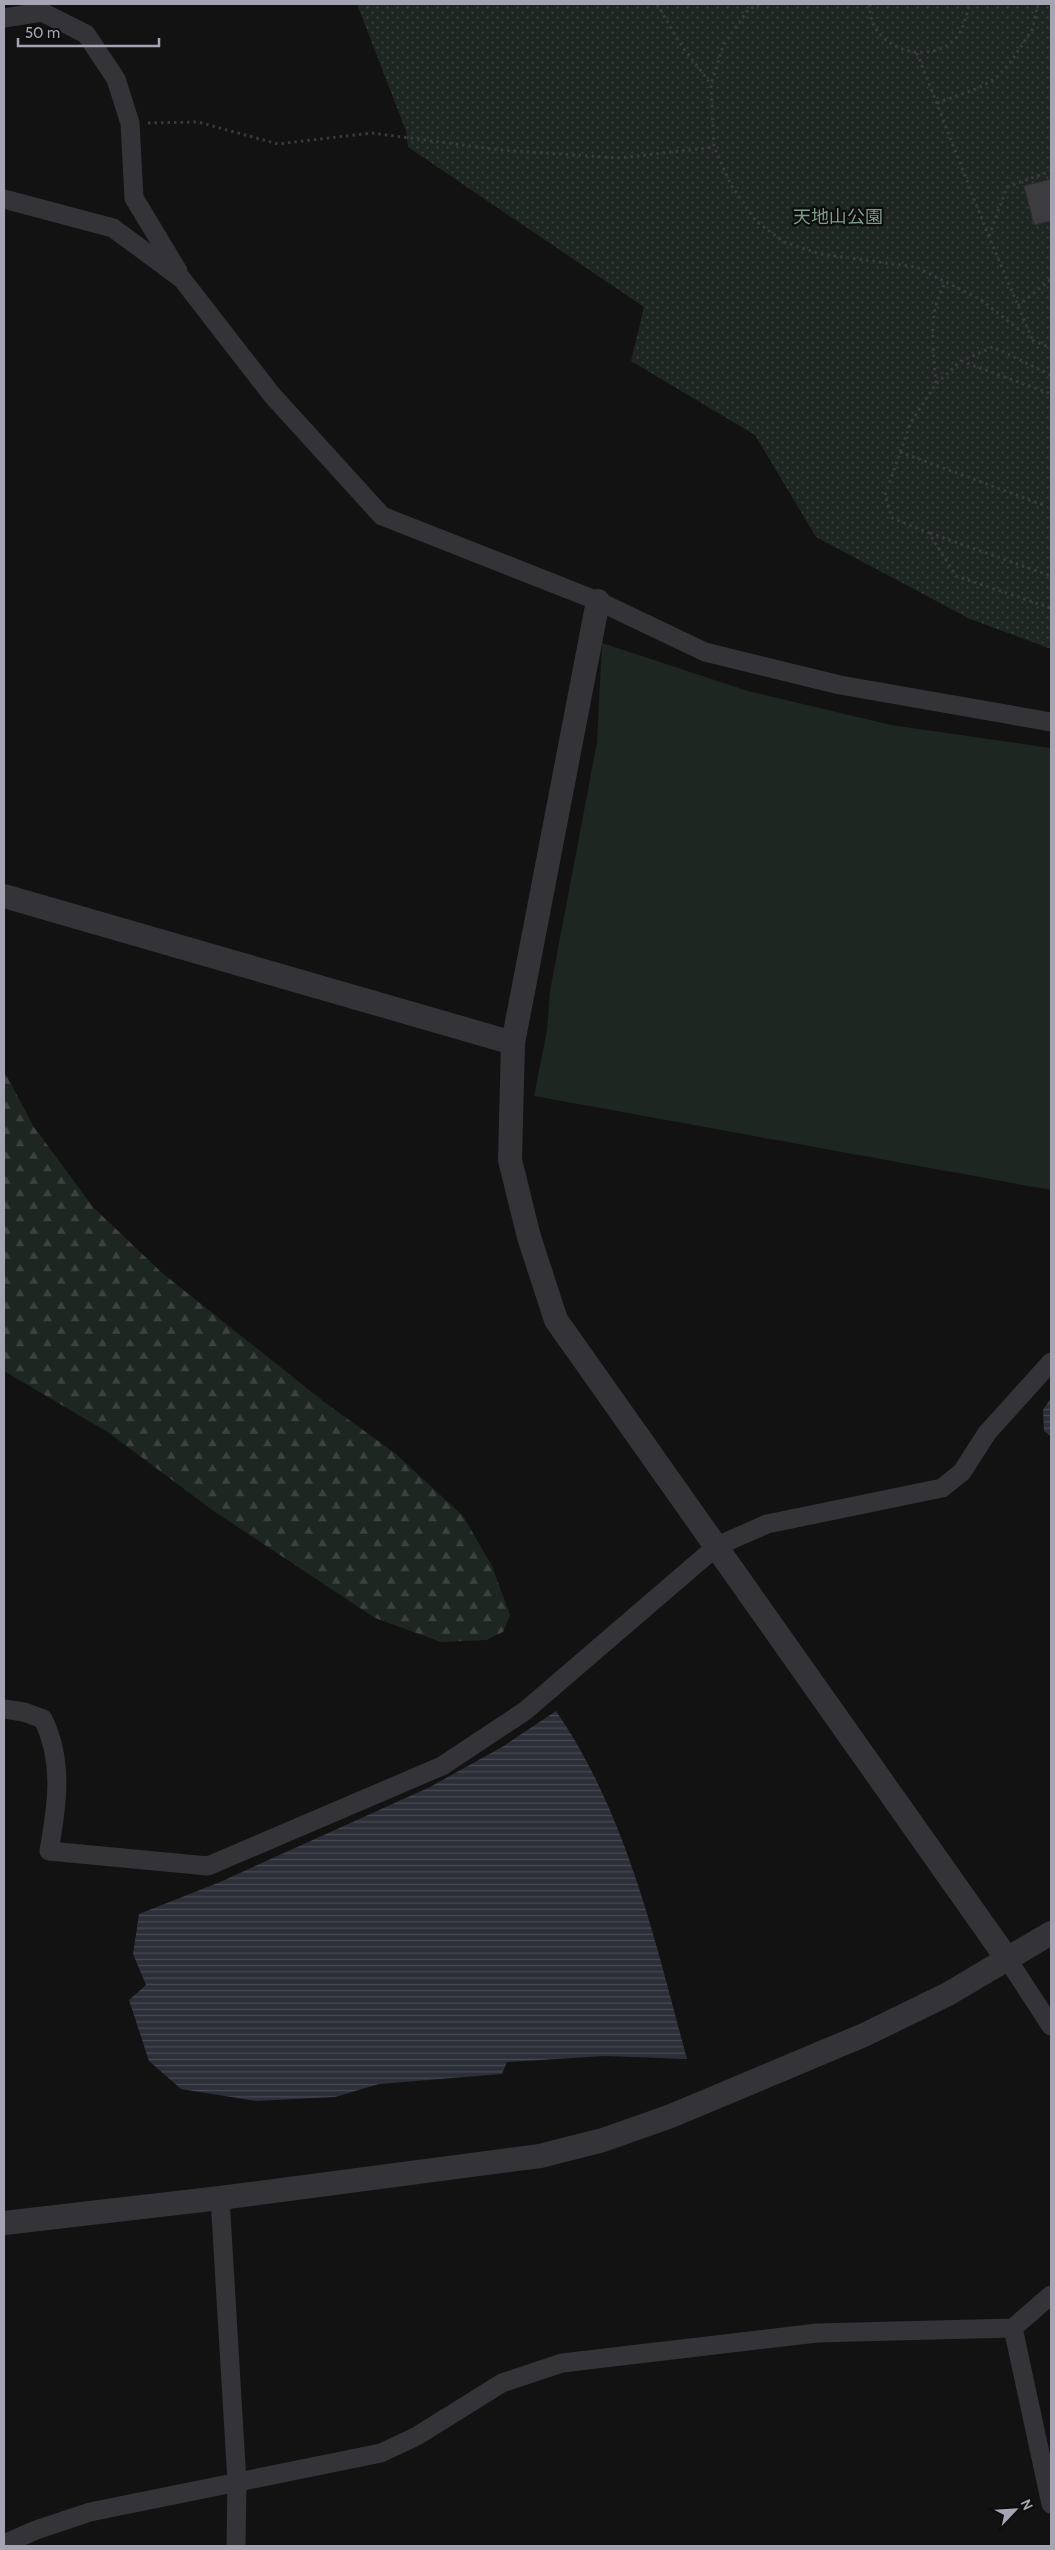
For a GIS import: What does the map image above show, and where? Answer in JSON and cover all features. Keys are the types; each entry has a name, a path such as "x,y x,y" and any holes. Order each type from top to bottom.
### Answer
{"street":[{"path":"4,18 42,12 86,34 116,79 130,123 134,198 182,279 272,395 382,516 598,602 705,652 840,685 1051,722"},
{"path":"4,199 113,228 182,279"},
{"path":"598,602 514,1043 510,1160 529,1238 556,1320 1008,1960 1051,2026"},
{"path":"4,896 514,1043"},
{"path":"4,1709 24,1712 43,1719 52,1737 58,1786 49,1851 208,1866 442,1766 526,1712 717,1546 768,1524 942,1488 962,1472 987,1433 1051,1362"},
{"path":"4,2223 220,2198 540,2156 603,2140 671,2116 864,2035 948,1994 1051,1933"},
{"path":"220,2198 237,2482 236,2546"},
{"path":"4,2544 36,2530 90,2512 381,2453 417,2436 502,2383 562,2363 817,2334 1014,2328 1051,2295"},
{"path":"1014,2328 1051,2504"}],"path":[{"path":"658,4 681,45 712,85"},
{"path":"759,4 748,10 723,46 712,85 714,147 731,185 756,221 784,242 820,254 916,267 980,299 1032,340 1051,348"},
{"path":"870,4 870,10 877,30 891,45 910,53 931,52 949,44 963,28 968,4"},
{"path":"936,103 976,90 995,79 1010,63 1032,30 1038,4"},
{"path":"917,53 1032,340"},
{"path":"130,123 198,122 278,144 372,133 500,150 620,158 714,147"},
{"path":"989,236 1007,187 1051,170"},
{"path":"1018,306 1051,279"},
{"path":"936,384 932,341 936,297 946,282"},
{"path":"1051,374 993,347 961,361 936,384 911,422 885,495 892,518 1051,576"},
{"path":"961,361 1051,394"},
{"path":"900,452 1046,506"},
{"path":"929,533 956,576 1051,608"}],"green space":[{"name":"天地山公園","path":"357,4 1051,4 1051,649 970,619 816,537 755,435 631,361 644,307 408,147 406,131"},
{"path":"602,643 748,691 891,725 1051,748 1051,1190 534,1096 547,1030 550,991 597,742"},
{"path":"4,1071 34,1127 93,1207 161,1272 323,1401 396,1454 463,1516 492,1566 510,1615 503,1632 486,1640 441,1642 375,1618 215,1512 109,1433 4,1371"}],"shaded area":[{"path":"1051,1398 1051,1436 1044,1431 1043,1410"},
{"path":"556,1711 581,1751 602,1792 620,1835 650,1924 687,2059 605,2056 507,2062 502,2074 379,2084 335,2097 256,2101 181,2089 149,2061 129,2000 146,1985 133,1954 139,1914 220,1882 430,1787 502,1747"}],"building":[{"path":"1051,179 1051,221 1034,225 1024,186"}]}
